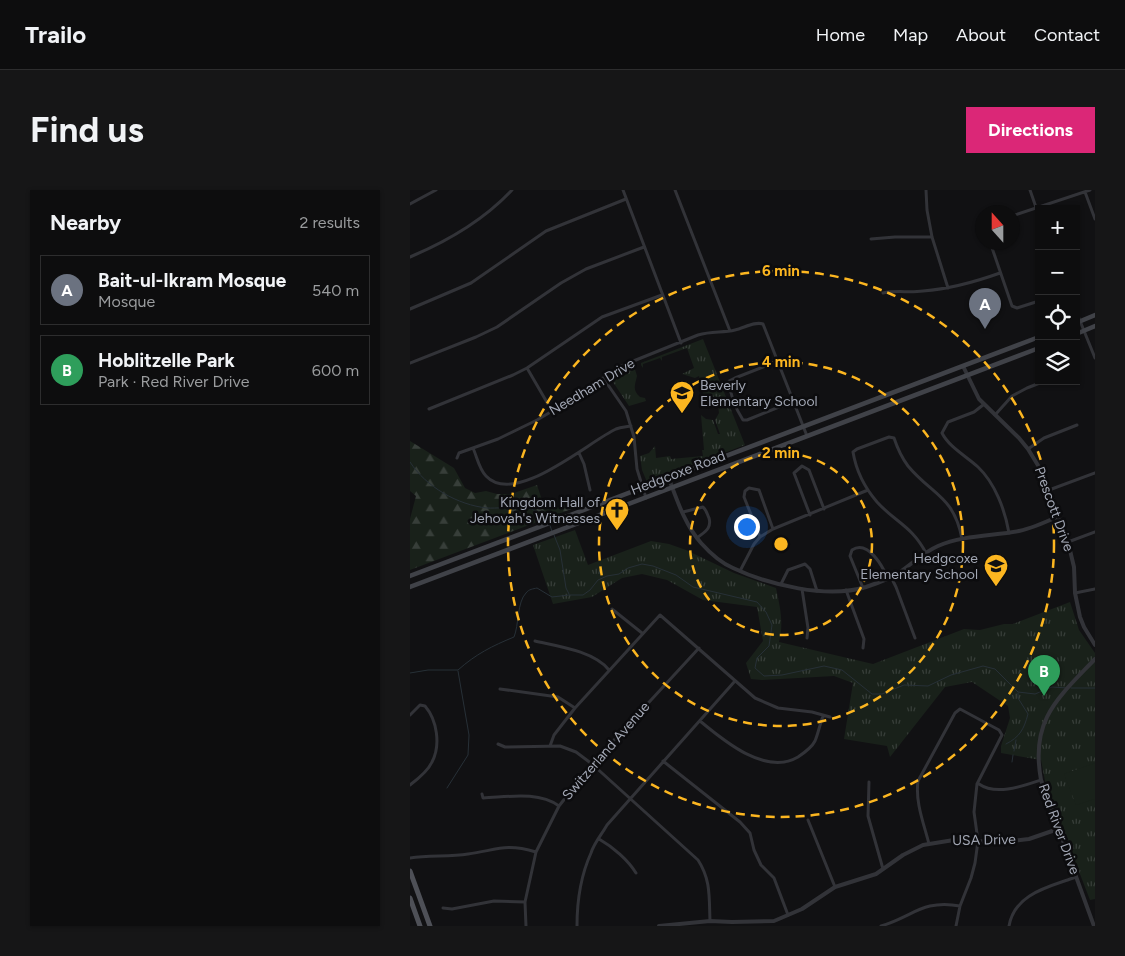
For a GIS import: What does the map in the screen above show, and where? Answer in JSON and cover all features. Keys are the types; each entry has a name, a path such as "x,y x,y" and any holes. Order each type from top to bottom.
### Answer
{"main road":[{"path":"1080,321 1095,315"},
{"path":"1080,332 1095,326"},
{"name":"Hedgcoxe Road","path":"410,576 1035,339"},
{"name":"Hedgcoxe Road","path":"410,587 1035,350"},
{"path":"485,547 489,557"},
{"path":"410,871 430,926"},
{"path":"410,898 420,926"}],"street":[{"path":"410,204 436,190"},
{"path":"410,257 438,245 465,230 512,190"},
{"path":"623,190 680,343"},
{"path":"675,190 730,331"},
{"path":"926,190 927,210 932,237 948,288"},
{"path":"1030,190 1035,205"},
{"path":"1045,205 1090,190"},
{"path":"1086,192 1095,219"},
{"path":"410,308 471,283 546,231 626,199"},
{"path":"1020,213 1035,208"},
{"path":"871,239 932,237"},
{"path":"410,363 468,341 497,327 560,283 586,268 644,247"},
{"path":"993,250 1010,304 1015,308 1035,302"},
{"path":"883,293 891,291 920,292 948,288 975,282 1000,273"},
{"path":"429,409 494,384 527,368 602,317 662,295"},
{"name":"Needham Drive","path":"457,458 459,453 498,438 552,411 604,379 621,366 710,332 730,331 761,323 778,360"},
{"path":"1080,325 1095,358"},
{"path":"794,401 756,418 743,420 730,388 730,381 778,360 804,426 807,436"},
{"name":"Prescott Drive","path":"963,366 983,405 1028,449 1050,490 1068,542 1074,567 1075,593 1082,621 1095,645"},
{"path":"527,368 552,411"},
{"path":"604,379 621,403 631,426 637,469 646,498"},
{"path":"995,415 1012,396 1036,385"},
{"path":"983,405 974,412 948,422 942,432 943,436 986,477 999,499 1009,533"},
{"path":"1028,449 1044,438 1077,425"},
{"path":"473,448 486,476 493,481 507,486 529,480 579,453 616,429 631,426"},
{"path":"926,553 919,539 877,502 868,490 852,452 889,437 894,438 908,466 954,512 962,539"},
{"path":"579,453 584,464 590,490"},
{"path":"810,514 794,473 800,467 805,467 809,470 824,509"},
{"path":"1050,490 1095,473"},
{"path":"669,478 696,538 723,563 740,571 781,584 817,591 863,588 890,578 937,546 962,539 1009,533 1033,527 1059,516"},
{"path":"760,537 744,497 745,491 749,488 758,490 773,529"},
{"path":"740,571 749,552 760,537 773,529 868,490"},
{"path":"683,512 703,507 706,509 711,524 710,527 696,538"},
{"path":"1068,542 1095,532"},
{"path":"863,588 850,556 852,550 858,546 879,560 890,578 915,638"},
{"path":"781,584 788,570 806,564 810,569 817,591"},
{"path":"802,589 808,628 807,638"},
{"path":"1075,593 1095,589"},
{"path":"846,590 864,639 864,648"},
{"path":"612,609 642,633"},
{"path":"550,746 554,735 574,708 660,615 755,698 778,708 812,712 830,717"},
{"path":"535,641 572,649 594,659 609,670"},
{"name":"Switzerland Avenue","path":"526,926 525,902 536,852 559,806 592,764 698,648"},
{"name":"Red River Drive","path":"1094,926 1041,780 1038,757 1040,738 1047,714 1055,702 1095,659"},
{"path":"577,926 581,886 591,851 607,825 735,681"},
{"path":"500,689 558,697 574,708"},
{"path":"410,715 420,705 428,709 434,723 436,746 432,763 410,785"},
{"path":"929,844 916,791 918,781 958,710 963,710 1001,733 1002,738 977,784 974,812 978,841 974,870 960,906 956,926"},
{"path":"700,721 720,739 764,761 785,762 794,759 814,742 823,716"},
{"path":"498,744 504,747 550,746 567,748 592,764 698,860 709,882 710,921"},
{"path":"663,761 740,822 750,833 757,858 774,878 788,915"},
{"path":"977,784 984,787 1008,788 1041,780"},
{"path":"870,782 868,816 883,870"},
{"path":"482,794 483,798 540,798 550,800 559,806"},
{"path":"808,820 835,887"},
{"name":"USA Drive","path":"658,926 710,921 761,924 774,921 802,908 835,887 862,880 883,870 906,854 929,844 960,839 1012,842 1029,839 1058,829"},
{"path":"599,839 607,844 636,873"},
{"path":"410,858 424,855 467,854 511,847 536,852"},
{"path":"1008,926 1016,907 1029,895 1076,878"},
{"path":"443,908 452,909 494,901 525,902"},
{"path":"881,926 887,925 926,906 950,904 960,906"}],"green space":[{"path":"703,339 745,445 647,482 642,470 640,456 649,453 655,446 656,458 670,456 671,459 703,456 701,415 706,419 713,420 718,434 720,434 715,420 719,413 718,405 704,398 699,376 695,378 682,374 694,368 687,348 662,357 662,361 660,358 643,364 643,368 641,365 641,363"},
{"path":"634,366 637,376 635,390 646,401 629,406 611,379"},
{"path":"410,441 454,468 465,488 475,493 486,491 497,494 511,494 537,485 544,506 555,508 574,503 582,505 410,570 410,519 416,496 410,491"},
{"path":"575,530 588,565 651,541 669,544 686,550 734,573 776,588 781,622 779,642 873,664 964,629 980,630 1004,624 1013,624 1070,602 1079,630 1095,653 1095,899 1090,900 1046,786 1041,760 1001,753 1001,746 1010,718 1008,706 972,682 945,687 890,757 887,746 844,739 853,683 834,676 751,679 746,663 763,641 757,607 703,600 667,580 642,574 622,578 592,597 553,604 533,545"},
{"path":"1095,763 1095,799 1076,805 1064,774"}],"waterway":[{"path":"410,462 434,487 454,499 487,508 518,507 534,510 546,518 552,532"},
{"path":"554,535 560,550 566,588 569,594"},
{"path":"410,673 428,670 458,670 484,651 514,637 521,602 530,590 537,588 552,597 583,595 598,580 619,574 628,568 642,564 676,575 693,587 757,602 766,612 772,625 769,646 757,658 755,668 764,676 782,675 824,666 842,670 872,694 882,694 904,685 928,686 951,675 983,666 995,669 1018,692 1035,694 1052,687 1067,688"},
{"path":"447,788 468,755 469,735 458,671"},
{"path":"1071,688 1095,688"},
{"path":"1006,744 1021,732 1028,714 1018,698 1018,693"},
{"path":"1014,751 1016,740"},
{"path":"1012,762 1013,755"}],"place":[{"name":"Bait-ul-Ikram Mosque","path":"985,329"},
{"name":"Beverly Elementary School","path":"682,414"},
{"name":"Kingdom Hall of Jehovah's Witnesses","path":"617,531"},
{"name":"Hedgcoxe Elementary School","path":"996,587"},
{"name":"Hoblitzelle Park","path":"1044,696"}]}
